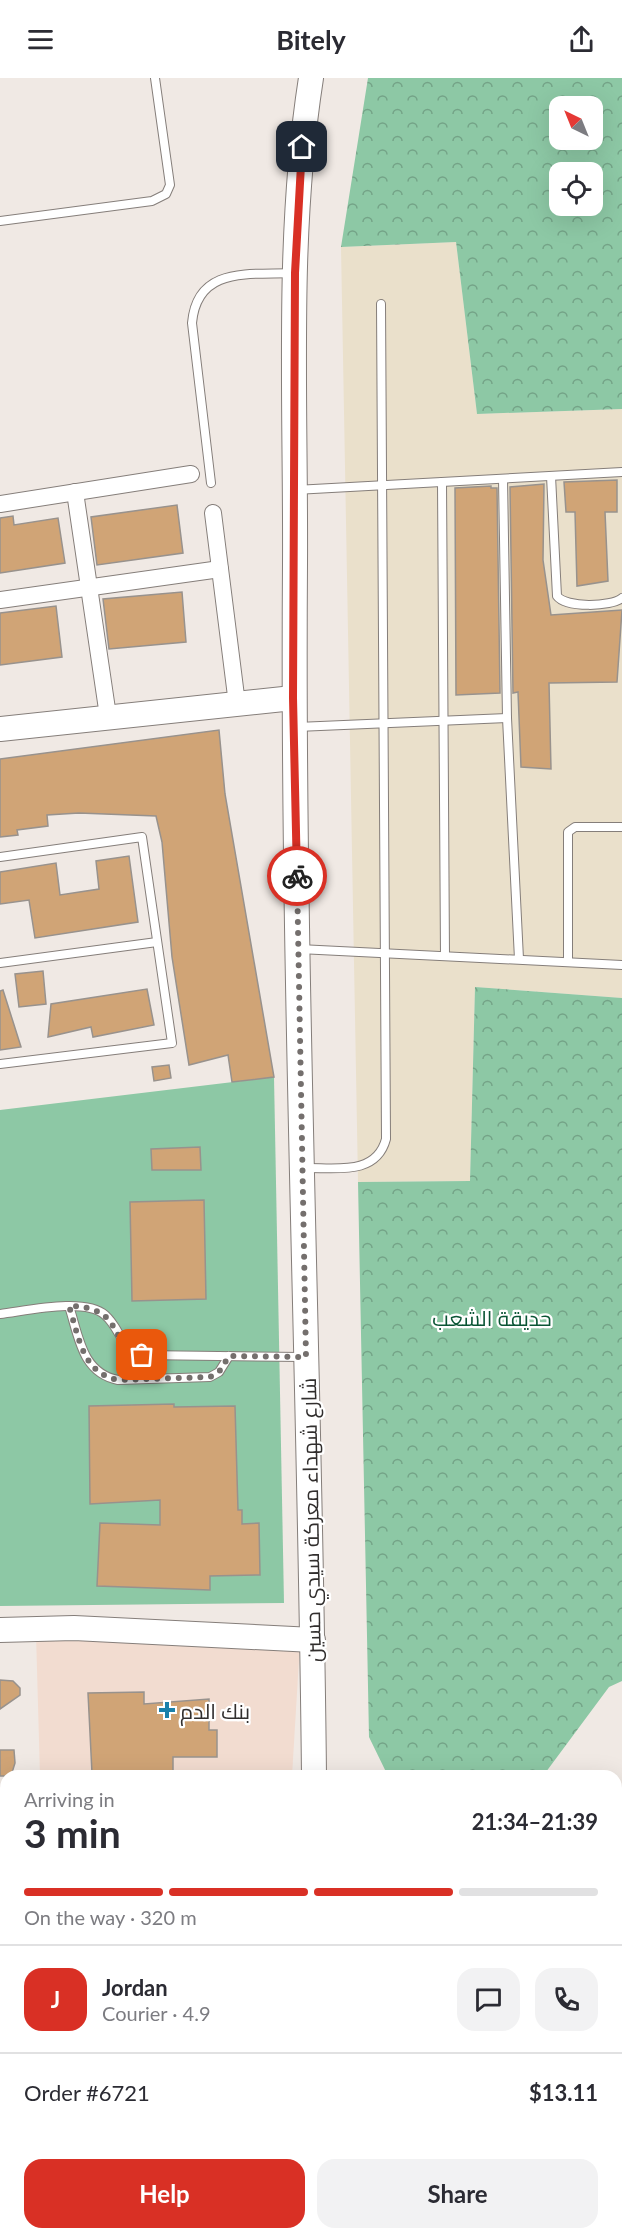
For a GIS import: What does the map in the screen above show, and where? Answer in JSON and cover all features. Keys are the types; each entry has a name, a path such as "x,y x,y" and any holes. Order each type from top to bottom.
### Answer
{"main road":[{"name":"شارع شهداء معركة سيدي حسين","path":"311,78 298,193 295,273 293,698 314,1770"},
{"path":"0,729 293,698"},
{"path":"0,1630 74,1628 313,1640"}],"street":[{"path":"0,504 191,474"},
{"path":"75,492 108,716"},
{"path":"213,513 237,704"},
{"path":"0,600 220,569"}],"lane":[{"path":"0,221 152,201 166,194 170,184 155,78"},
{"path":"211,483 192,323 196,303 208,286 227,276 295,273"},
{"path":"302,1168 362,1167 378,1158 384,1149 386,1139 383,953 381,304"},
{"path":"295,490 622,472"},
{"path":"551,476 557,596 568,604 613,603 622,598"},
{"path":"503,478 507,718 519,959"},
{"path":"442,482 445,956"},
{"path":"294,728 507,718"},
{"path":"568,962 568,832 576,827 622,827"},
{"path":"0,856 142,837 172,1043 0,1064"},
{"path":"0,963 157,942"},
{"path":"299,949 622,965"},
{"path":"69,1306 88,1361 95,1371 105,1377 118,1380 206,1378 219,1372 229,1356"},
{"path":"0,1314 69,1306 91,1308 105,1315 134,1353 152,1356 306,1357"}],"shaded area":[{"path":"456,242 477,414 622,409 622,998 475,987 470,1181 358,1182 341,247"},
{"name":"بنك الدم","path":"36,1634 300,1643 292,1770 40,1770"}],"green space":[{"path":"368,78 622,78 622,409 477,414 456,242 341,247"},
{"name":"حديقة الشعب","path":"475,987 622,998 622,1681 609,1687 547,1770 385,1770 369,1737 358,1182 470,1181"},
{"path":"274,1077 284,1603 0,1606 0,1110"}],"building":[{"path":"617,480 617,512 605,512 608,581 577,586 575,512 566,512 564,482"},
{"path":"544,484 543,560 551,615 622,610 617,682 549,683 551,769 521,767 518,692 513,693 510,487"},
{"path":"491,486 491,488 497,488 500,693 456,695 455,488"},
{"path":"177,505 183,553 97,565 91,517"},
{"path":"13,516 14,525 58,518 65,563 0,573 0,518"},
{"path":"182,592 186,642 109,649 103,599"},
{"path":"56,606 62,657 0,665 0,613"},
{"path":"219,730 225,794 274,1077 232,1082 228,1055 189,1065 172,957 162,842 156,816 79,813 47,815 48,826 17,830 18,835 0,837 0,759"},
{"path":"129,856 138,922 35,938 29,900 0,904 0,872 56,863 60,895 99,889 96,861"},
{"path":"43,971 46,1004 19,1007 15,974"},
{"path":"147,989 154,1025 93,1037 91,1027 48,1037 51,1004"},
{"path":"3,990 21,1047 0,1050 0,991"},
{"path":"169,1065 171,1078 154,1081 152,1067"},
{"path":"200,1147 201,1170 152,1170 151,1149"},
{"path":"204,1200 206,1299 132,1301 130,1202"},
{"path":"174,1404 174,1407 235,1406 238,1510 242,1510 242,1524 259,1523 260,1575 210,1576 210,1590 97,1586 100,1523 160,1525 160,1500 90,1504 89,1406"},
{"path":"0,1680 13,1681 20,1688 20,1695 0,1709"},
{"path":"144,1692 144,1704 209,1699 209,1730 217,1730 217,1757 173,1757 173,1770 92,1770 88,1693"},
{"path":"0,1750 14,1750 13,1770 0,1770"}],"way so far":[{"path":"142,1355 128,1348 105,1315 91,1308 69,1306 88,1361 95,1371 105,1377 118,1380 206,1378 215,1376 229,1356 306,1357 297,876"}],"place":[{"name":"بنك الدم","path":"167,1710"}],"route":[{"path":"297,876 293,698 295,273 302,147"}]}
